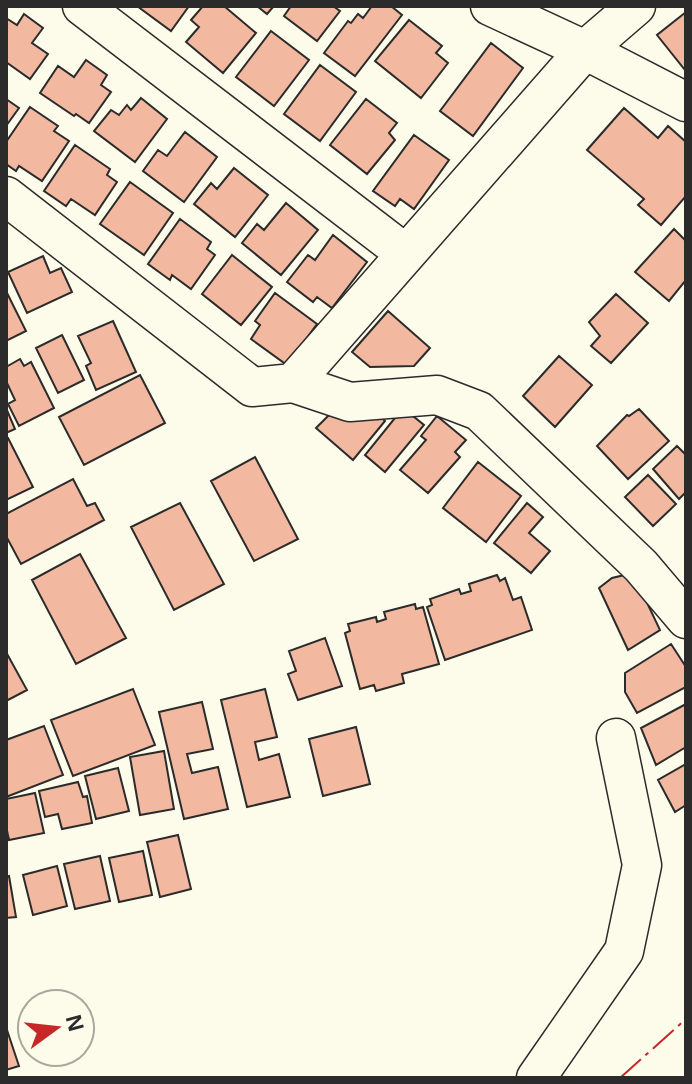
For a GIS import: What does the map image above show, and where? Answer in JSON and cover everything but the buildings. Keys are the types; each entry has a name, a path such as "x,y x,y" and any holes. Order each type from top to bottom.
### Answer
{"street":[{"path":"82,6 406,254"},
{"path":"490,6 686,102"},
{"path":"293,383 585,50 636,6"},
{"path":"6,196 252,387 293,383 350,402 437,395 479,411 641,566 686,619"},
{"path":"536,1078 624,951 642,865 616,738"}],"power":[{"path":"620,1078 686,1019"}]}
